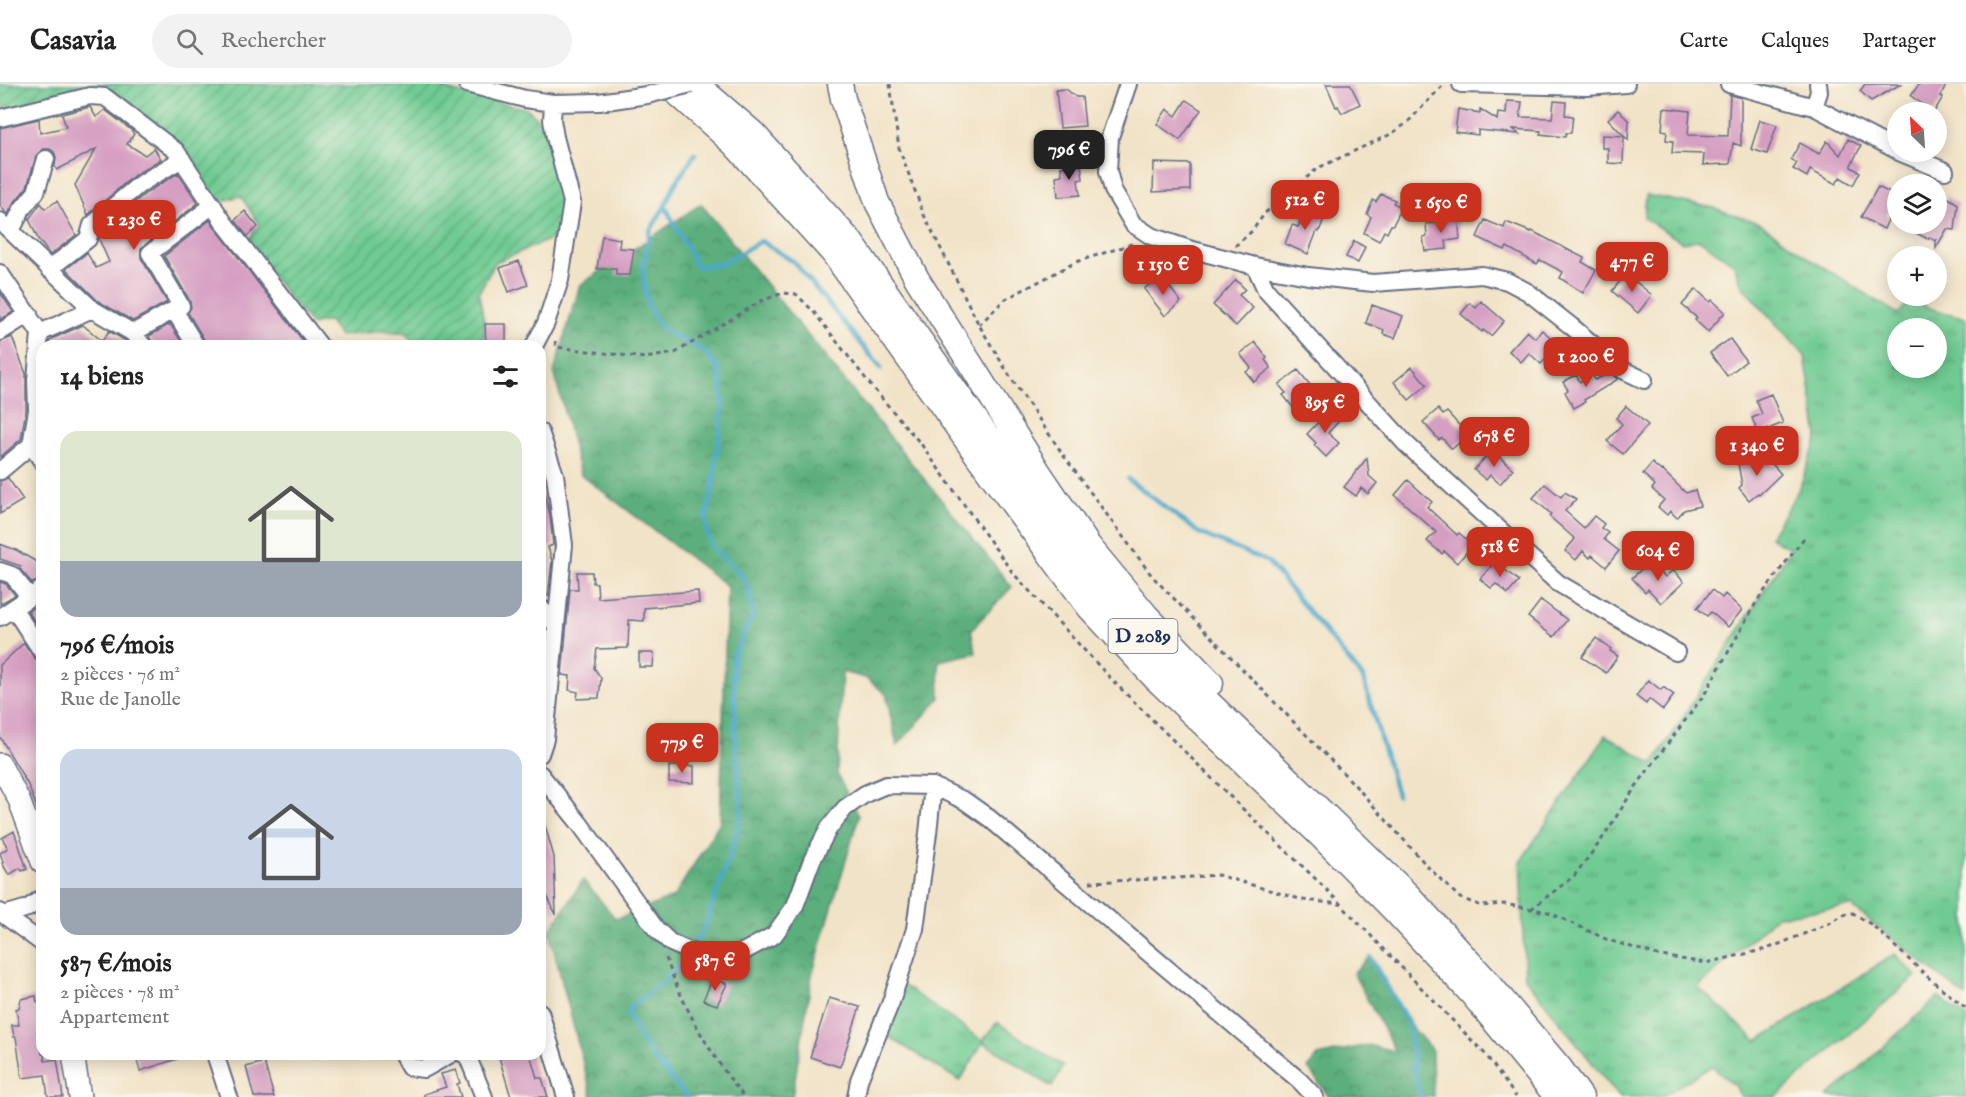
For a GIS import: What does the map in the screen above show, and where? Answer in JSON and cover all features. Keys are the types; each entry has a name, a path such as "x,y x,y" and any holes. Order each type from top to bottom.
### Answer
{"highway":[{"name":"D 2089","path":"667,84 734,144 833,253 983,464 1089,607 1156,679 1318,833 1394,910 1471,993 1557,1097"},
{"name":"D 2089","path":"696,84 753,133 851,242 1000,454 1105,596 1171,666 1409,896 1486,980 1560,1068 1581,1097"},
{"path":"840,84 877,202 917,279 1038,471 1088,545 1146,615 1258,731 1332,820"}],"main road":[{"path":"0,764 19,800 36,846"},
{"path":"74,1060 80,1097"}],"street":[{"path":"467,84 525,99 553,103 598,102 647,95 691,84"},
{"path":"1128,84 1110,137 1108,171 1113,190 1133,224 1151,236 1223,258 1308,276 1373,283 1482,275 1507,281 1528,292 1623,370 1644,380"},
{"path":"1461,84 1587,87 1626,84"},
{"path":"1729,84 1814,107 1887,145"},
{"path":"1814,107 1819,92 1818,84"},
{"path":"0,118 90,96 105,97 176,151 213,205 315,340"},
{"path":"537,340 546,323 560,280 572,202 555,138 552,120 553,103"},
{"path":"46,159 36,192 5,226 92,309 138,340 174,309 181,306 150,253 213,205"},
{"path":"49,270 88,239 92,225 123,199 141,184 182,159"},
{"path":"1924,162 1945,171"},
{"path":"1255,266 1266,290 1423,460 1558,583 1676,652"},
{"path":"0,273 29,314 40,333 39,340"},
{"path":"40,333 92,309"},
{"path":"174,309 192,340"},
{"path":"0,332 29,314"},
{"path":"0,471 31,445 36,420"},
{"path":"31,445 36,452"},
{"path":"546,449 555,475 564,545 546,618"},
{"path":"0,571 12,575 36,593 7,613 36,645"},
{"path":"546,782 580,824 656,929 671,943 696,954 719,958 739,954 774,935 795,906 812,860 829,828 845,808 886,785 933,786 965,801 989,818 1316,1097"},
{"path":"856,1097 859,1080 891,1002 915,928 933,786"},
{"path":"2,913 28,908 36,902"},
{"path":"2,913 36,938"},
{"path":"546,1032 566,1097"},
{"path":"218,1060 229,1097"},
{"path":"405,1060 409,1067 424,1070 441,1060"},
{"path":"470,1060 484,1097"}],"path":[{"path":"890,84 899,148 924,214 980,325 1011,378 1048,432 1152,576 1352,782 1429,868 1460,898 1482,906 1504,904 1548,912 1608,940 1661,956 1706,963 1767,949 1828,924 1843,915 1853,913 1872,925 1929,978 1966,1008"},
{"path":"1223,258 1252,231 1265,213 1318,168 1391,134 1407,123 1444,84"},
{"path":"980,325 1004,300 1076,261 1128,246 1151,236"},
{"path":"558,331 556,347 645,358 675,353 760,301 783,292 796,294 813,311 873,388 921,444 1012,573 1112,680 1341,904 1486,1055 1516,1097"},
{"path":"1531,909 1574,876 1600,842 1634,789 1704,695 1757,601 1804,538"},
{"path":"1067,883 1218,875 1303,900 1341,904"},
{"path":"669,964 675,982 706,1042 732,1083 744,1097"}],"green space":[{"path":"0,84 438,84 450,91 528,109 545,127 561,198 558,236 496,262 479,292 484,321 484,340 410,340 408,333 384,331 339,336 329,321 311,325 246,243 259,225 241,196 215,203 104,89 8,109 0,104"},
{"path":"1646,195 1714,208 1761,224 1810,259 1898,314 1905,306 1924,306 1966,318 1966,997 1851,906 1777,916 1698,987 1757,1041 1895,954 1916,976 1776,1097 1741,1097 1736,1087 1712,1066 1661,1097 1619,1097 1525,978 1520,862 1606,735 1653,764 1791,549 1770,537 1799,489 1818,437 1805,356 1742,286 1733,263 1699,240 1682,242 1644,218"},
{"path":"701,204 1012,587 971,630 976,653 939,661 940,698 897,746 886,694 866,678 842,672 837,774 859,816 812,975 792,1097 592,1097 549,932 583,880 616,919 674,897 720,822 727,586 580,474 554,372 580,285"},
{"path":"1370,957 1402,1016 1432,1050 1433,1097 1329,1097 1308,1068 1318,1056 1367,1045 1395,1051 1353,973"},
{"path":"903,985 983,1041 997,1022 1063,1066 1052,1087 983,1042 960,1081 884,1034"},
{"path":"1938,997 1966,1017 1966,1097 1828,1097"}],"building":[{"path":"1326,84 1350,84 1360,104 1342,113 1338,106 1336,107"},
{"path":"1865,84 1901,84 1871,101 1860,91"},
{"path":"1919,84 1947,84 1940,96 1943,97 1940,102 1920,102 1911,96"},
{"path":"1066,89 1076,97 1082,97 1085,126 1060,128 1056,90"},
{"path":"1730,95 1741,98 1741,146 1733,143 1730,164 1703,165 1704,154 1672,153 1673,141 1666,140 1667,131 1662,130 1664,108 1690,111 1688,135 1728,136"},
{"path":"1186,100 1201,110 1180,140 1157,124 1167,109 1176,116"},
{"path":"1507,101 1522,102 1520,117 1552,118 1554,101 1566,102 1565,115 1573,116 1571,133 1566,133 1565,137 1540,134 1541,131 1513,129 1519,134 1478,130 1478,135 1455,132 1458,109 1480,113 1480,109 1497,120 1498,113 1506,114"},
{"path":"90,107 96,117 105,110 131,130 134,134 127,144 145,155 154,148 161,159 133,176 88,215 75,185 96,149 57,170 54,152 50,149 43,149 36,156 27,187 8,214 5,212 0,205 0,128 39,119 40,133 66,127 62,114"},
{"path":"1618,110 1629,121 1628,140 1608,119"},
{"path":"1760,120 1777,125 1767,154 1751,149"},
{"path":"1602,135 1624,136 1623,164 1608,163 1608,148 1602,148"},
{"path":"1848,139 1861,146 1851,165 1860,172 1853,185 1840,177 1836,184 1810,170 1807,177 1793,169 1797,163 1791,159 1800,143 1819,154 1827,141 1840,155"},
{"path":"1154,163 1190,164 1190,190 1153,192"},
{"path":"1081,165 1083,179 1078,180 1080,195 1058,197 1056,176 1062,175 1061,167"},
{"path":"178,173 198,203 141,248 141,258 167,302 133,321 98,301 66,269 87,253 96,268 109,262 99,239 101,231 146,193"},
{"path":"1878,187 1887,192 1887,222 1884,229 1861,217"},
{"path":"1381,194 1395,200 1393,203 1402,207 1393,225 1387,233 1384,231 1379,241 1364,233 1371,217 1367,214 1373,200 1376,202"},
{"path":"1947,197 1958,204 1955,230 1947,229"},
{"path":"57,201 76,235 50,255 38,239 29,219 41,203 45,209"},
{"path":"1306,208 1325,216 1308,254 1285,244 1292,225 1298,227"},
{"path":"245,211 258,227 247,236 235,220"},
{"path":"1458,217 1460,239 1446,241 1447,249 1425,251 1423,237 1427,236 1426,224 1435,223 1435,219"},
{"path":"210,220 302,340 204,340 188,313 191,307 190,301 164,256"},
{"path":"1485,220 1504,228 1506,222 1532,231 1584,258 1582,262 1596,270 1583,293 1560,278 1563,272 1540,260 1537,264 1507,247 1505,250 1477,237"},
{"path":"1918,234 1944,234 1937,246 1936,239 1935,241 1929,237 1928,239"},
{"path":"602,236 620,239 619,248 634,249 630,275 616,275 616,269 597,269"},
{"path":"1354,241 1365,247 1358,263 1346,257"},
{"path":"519,261 528,285 509,292 500,268"},
{"path":"1626,274 1652,295 1638,313 1612,291"},
{"path":"1161,276 1181,302 1165,316 1144,289"},
{"path":"1236,280 1245,289 1239,295 1253,308 1236,326 1213,305"},
{"path":"1696,289 1725,312 1708,332 1682,305"},
{"path":"0,292 13,312 0,320"},
{"path":"1481,301 1504,321 1491,336 1483,330 1482,332 1461,314 1470,303 1476,308"},
{"path":"1372,305 1403,316 1395,338 1383,334 1384,330 1366,323"},
{"path":"170,324 180,340 151,340 149,336"},
{"path":"485,324 506,324 506,340 486,340"},
{"path":"83,325 101,340 51,340"},
{"path":"1542,330 1555,341 1548,353 1550,354 1541,364 1529,353 1521,362 1509,351 1527,331 1535,338"},
{"path":"109,331 124,340 103,340"},
{"path":"12,337 26,374 26,409 21,439 0,457 0,342"},
{"path":"1730,339 1746,361 1727,376 1710,353"},
{"path":"1255,342 1267,358 1265,360 1271,368 1254,382 1246,372 1251,368 1240,354"},
{"path":"1412,367 1427,385 1409,400 1394,382"},
{"path":"1298,370 1314,393 1295,410 1283,395 1286,393 1279,385"},
{"path":"1610,373 1618,379 1574,408 1565,392 1568,390 1563,382 1576,375 1580,382 1592,374 1595,380"},
{"path":"1771,394 1783,423 1758,433 1752,418 1762,414 1756,400"},
{"path":"1626,406 1648,425 1623,454 1607,441 1622,424 1616,418"},
{"path":"1438,409 1443,415 1447,412 1468,435 1452,449 1442,438 1439,440 1423,422"},
{"path":"1329,411 1339,421 1328,433 1339,443 1326,457 1307,434"},
{"path":"1492,450 1513,469 1500,484 1490,475 1486,480 1474,470"},
{"path":"1367,458 1369,476 1377,483 1368,494 1361,488 1356,496 1344,487"},
{"path":"1767,458 1781,474 1759,495 1758,493 1749,500 1739,488 1742,485 1738,464 1753,462 1757,466"},
{"path":"1652,463 1686,493 1695,490 1700,506 1684,510 1677,518 1670,511 1667,515 1658,507 1664,500 1652,489 1655,485 1643,474"},
{"path":"8,478 23,500 0,514 0,481"},
{"path":"1408,480 1432,502 1427,507 1457,535 1459,533 1473,545 1457,563 1444,551 1442,554 1427,541 1436,532 1395,495"},
{"path":"1545,484 1561,497 1565,492 1576,499 1565,511 1584,528 1594,516 1604,524 1601,528 1608,533 1604,539 1619,551 1606,567 1592,555 1590,558 1583,551 1576,560 1565,551 1575,539 1533,498"},
{"path":"546,499 553,545 548,547 552,561 548,596 546,596"},
{"path":"0,544 36,562 36,581 32,583 19,568 21,566 0,559"},
{"path":"1650,561 1665,577 1673,570 1684,582 1661,603 1648,589 1645,592 1632,578"},
{"path":"1495,562 1519,581 1508,594 1496,584 1491,588 1480,579"},
{"path":"577,572 592,572 593,583 597,583 598,598 698,591 699,603 644,608 644,621 629,620 628,648 597,649 594,668 601,678 599,698 577,699 578,692 569,690 570,676 562,675 570,589 578,589"},
{"path":"0,582 6,584 15,595 0,604"},
{"path":"1712,590 1722,598 1725,594 1742,610 1728,627 1711,612 1707,616 1697,608"},
{"path":"1541,600 1567,620 1554,637 1528,617"},
{"path":"36,606 36,624 28,611"},
{"path":"1596,638 1618,656 1606,673 1582,657"},
{"path":"24,643 36,659 36,805 28,785 0,737 0,665"},
{"path":"639,653 654,653 653,667 639,667"},
{"path":"1648,680 1661,690 1663,687 1674,695 1663,710 1649,699 1646,704 1636,696"},
{"path":"669,766 694,766 694,783 669,782"},
{"path":"546,829 554,857 556,915 546,893"},
{"path":"14,831 27,869 22,871 20,868 9,875 2,863 0,853 8,848 2,838"},
{"path":"713,978 727,984 717,1005 703,1000"},
{"path":"36,996 36,1060 57,1060 63,1097 48,1097 45,1075 22,1078 12,1025 19,1025 16,1009 19,1008 21,999"},
{"path":"829,998 860,1007 840,1067 810,1057"},
{"path":"137,1060 174,1060 140,1071"},
{"path":"500,1060 532,1060 537,1078 542,1078 548,1097 511,1097"},
{"path":"264,1062 274,1097 254,1097 246,1067"},
{"path":"456,1070 461,1097 424,1097 424,1094 446,1087 441,1074"}],"waterway":[{"path":"687,1097 647,1048 628,1014 631,1006 682,964 704,929 734,843 740,820 741,801 736,750 733,657 753,614 745,580 713,549 707,533 706,518 712,493 723,404 721,380 717,367 703,350 661,329 648,306 644,283 643,267 650,231 675,184 695,154"},
{"path":"665,206 697,267 721,264 761,241 794,262 881,368"},
{"path":"1128,479 1199,533 1268,562 1363,678 1397,795"},
{"path":"1370,957 1408,1022 1416,1081 1421,1097"}]}
